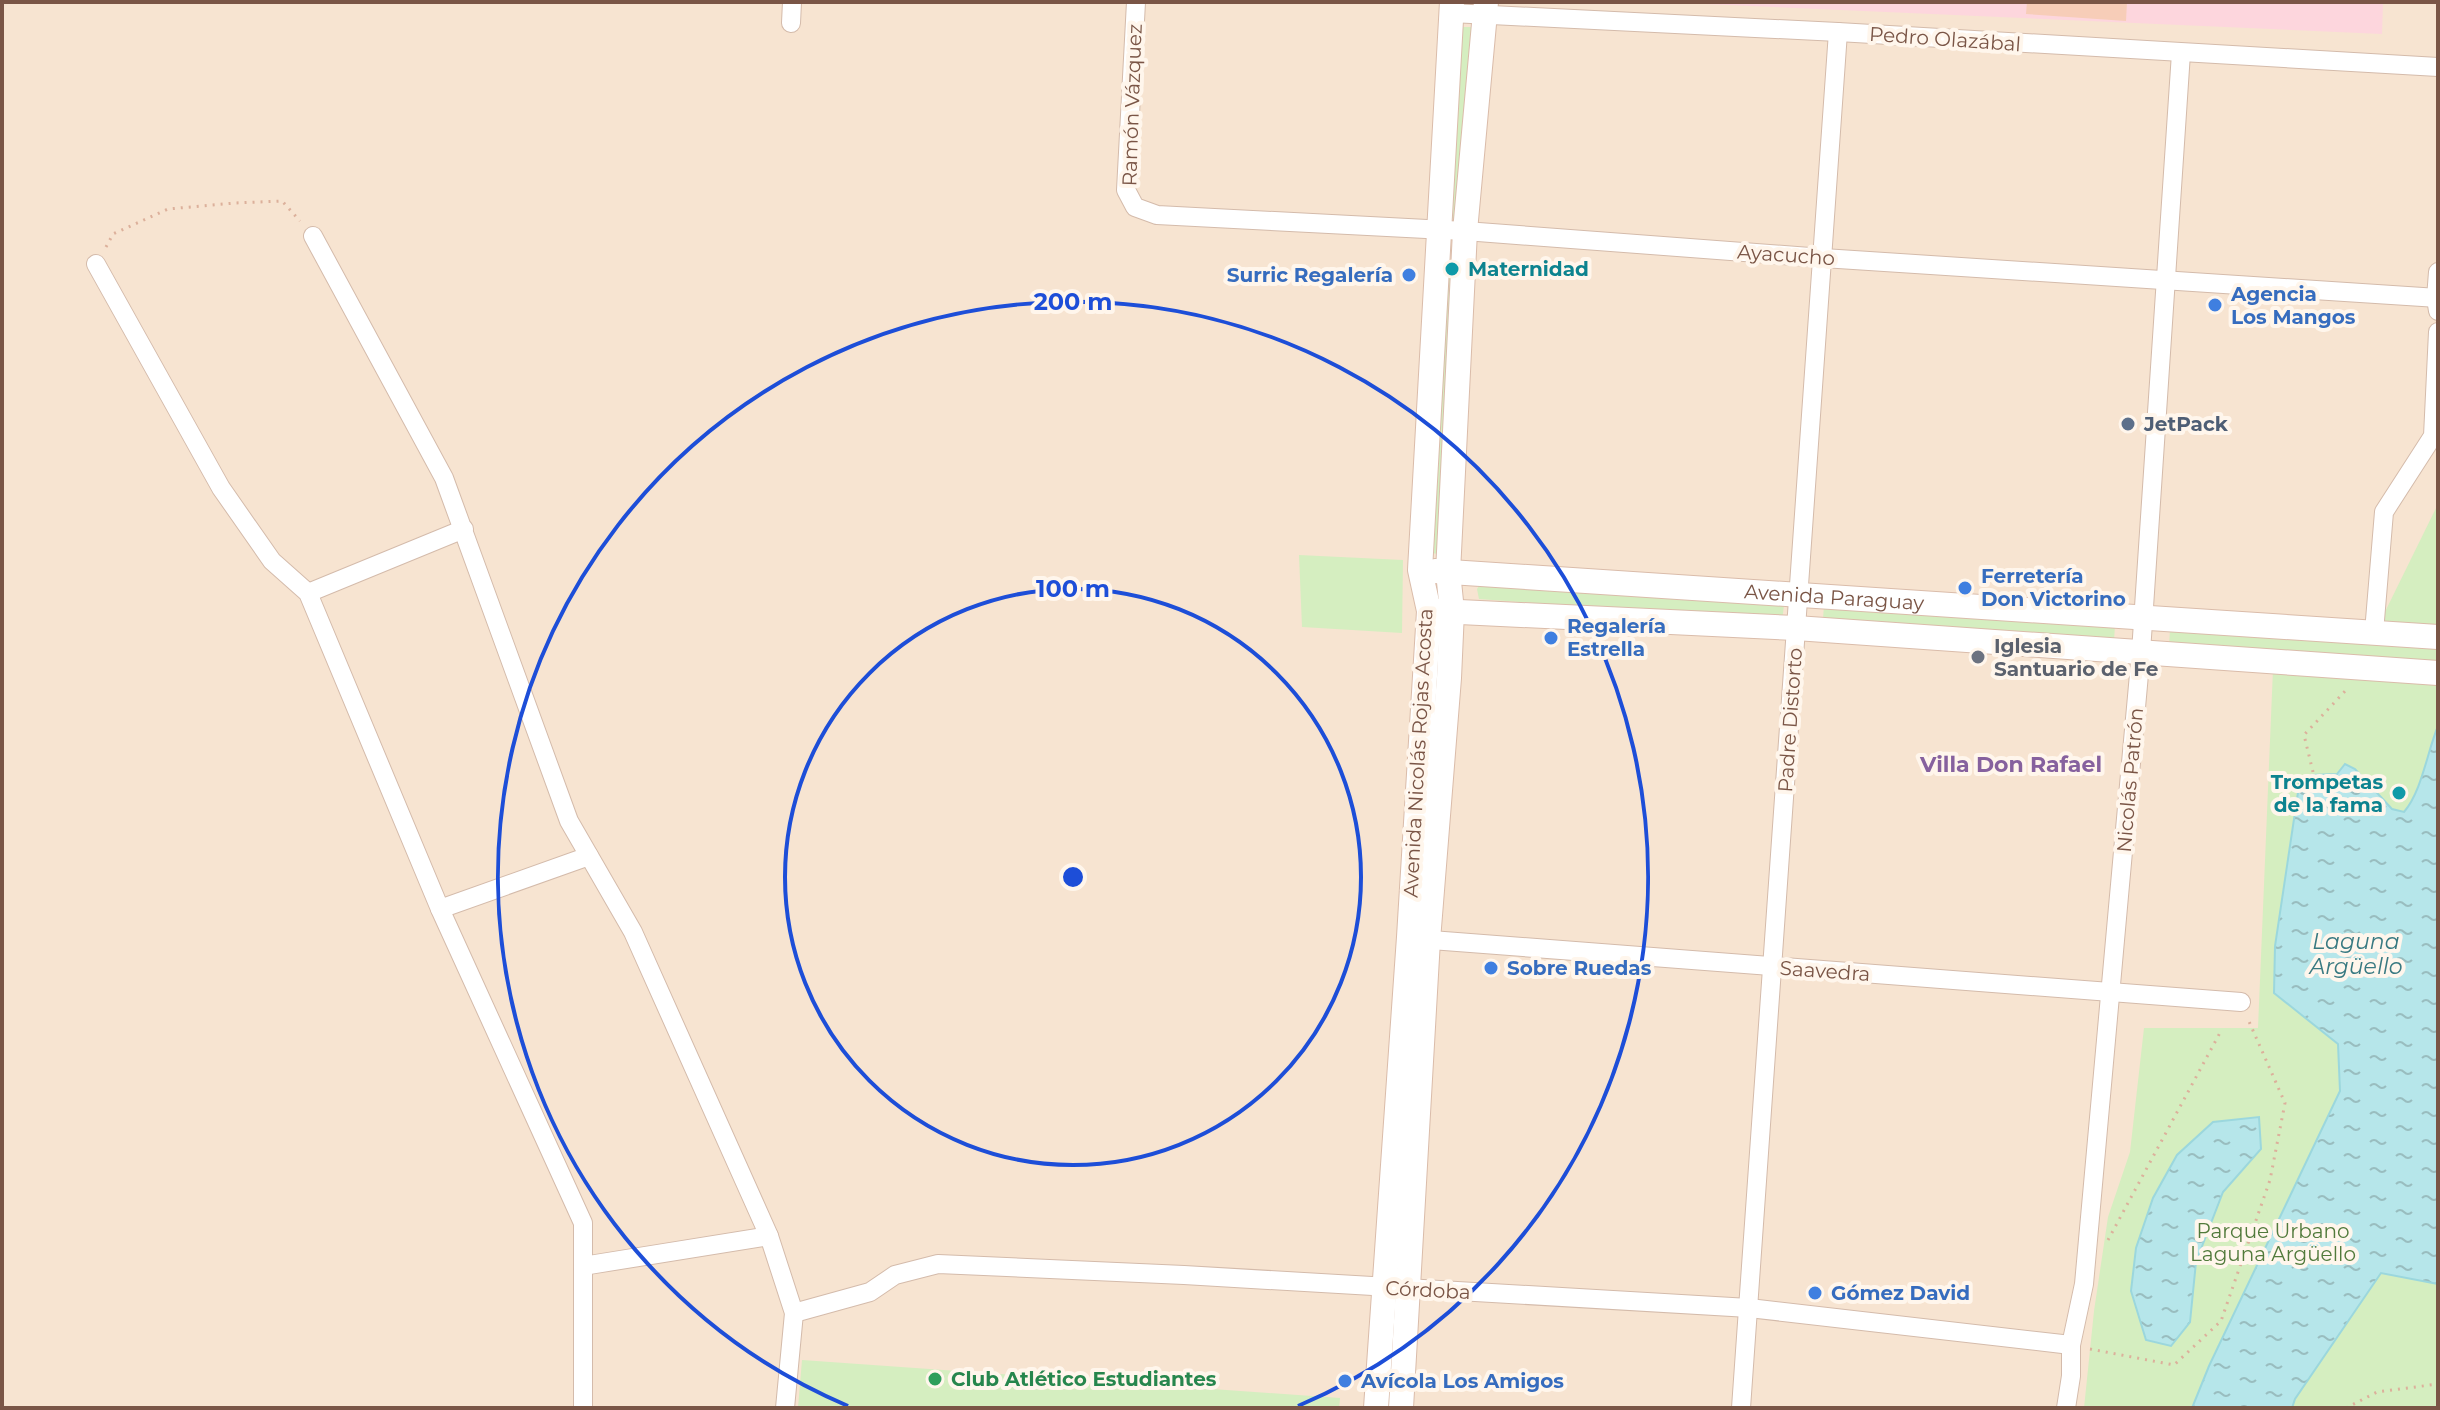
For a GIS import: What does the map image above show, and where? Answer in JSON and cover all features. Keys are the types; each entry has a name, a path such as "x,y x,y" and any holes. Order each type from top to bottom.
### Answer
{"main road":[{"name":"Avenida Nicolás Rojas Acosta","path":"1440,611 1420,570 1451,8"},
{"name":"Avenida Nicolás Rojas Acosta","path":"1376,1408 1396,1289 1440,611 1448,572 1465,231 1485,8"},
{"name":"Avenida Paraguay","path":"1420,570 2438,637"},
{"name":"Avenida Paraguay","path":"1440,611 1796,628 2438,673"},
{"name":"Avenida Nicolás Rojas Acosta","path":"1396,1289 1401,1408"}],"street":[{"path":"791,23 792,2"},
{"name":"Ramón Vázquez","path":"1135,207 1126,190 1136,2"},
{"name":"Pedro Olazábal","path":"1451,8 2438,67"},
{"name":"Padre Distorto","path":"1741,1408 1838,32"},
{"name":"Nicolás Patrón","path":"2066,1408 2071,1376 2071,1345 2084,1284 2144,617 2181,53"},
{"name":"Ayacucho","path":"1135,207 1157,215 1465,231 2437,303"},
{"path":"313,236 444,478 569,821 633,932 769,1236 794,1313 785,1408"},
{"path":"96,264 221,488 272,561 308,593 440,909 583,1223 583,1408"},
{"path":"2437,303 2438,272"},
{"path":"2374,632 2384,512 2433,436 2438,332"},
{"path":"308,593 464,529"},
{"path":"440,909 589,856"},
{"name":"Saavedra","path":"1419,939 2241,1002"},
{"path":"583,1266 769,1236"},
{"name":"Córdoba","path":"794,1313 870,1292 895,1275 938,1264 1749,1308 2071,1345"}],"path":[{"path":"96,264 113,234 168,209 282,201 313,236"},
{"path":"2313,772 2304,735 2355,680"},
{"path":"2071,1345 2174,1365 2221,1321 2270,1180 2285,1103 2241,1002"},
{"path":"2105,1246 2222,1029"},
{"path":"2346,1408 2377,1392 2438,1384"}],"shaded area":[{"path":"2,2 2438,2 2438,1408 2,1408"},
{"path":"1659,2 2383,2 2382,34"}],"green space":[{"path":"1463,27 1478,27 1461,219 1447,218"},
{"path":"1447,262 1460,263 1442,554 1428,553"},
{"path":"2438,504 2438,627 2379,624"},
{"path":"1299,555 1403,560 1402,633 1302,627"},
{"path":"1480,584 1784,605 1782,621 1479,599 1477,589"},
{"path":"1824,604 2115,625 2114,641 1823,620"},
{"path":"2170,630 2438,649 2438,666 2169,646"},
{"name":"Parque Urbano Laguna Argüello","path":"2273,669 2438,682 2438,1408 2084,1408 2108,1217 2130,1152 2144,1028 2258,1028"},
{"name":"Club Atlético Estudiantes","path":"802,1360 1340,1399 1339,1408 798,1408"}],"water":[{"name":"Laguna Argüello","path":"2438,726 2438,1284 2381,1273 2295,1399 2292,1408 2192,1408 2340,1091 2338,1044 2274,993 2275,946 2300,779 2311,775 2337,774 2345,764 2355,769 2392,809 2404,812 2420,782"},
{"path":"2259,1117 2261,1149 2223,1192 2196,1262 2190,1322 2171,1346 2146,1340 2131,1291 2136,1248 2153,1198 2177,1155 2213,1122"}],"building":[{"path":"2027,2 2127,2 2126,21 2026,14"}],"place":[{"name":"Maternidad","path":"1452,269"},
{"name":"Surric Regalería","path":"1409,275"},
{"name":"Agencia Los Mangos","path":"2215,305"},
{"name":"JetPack","path":"2128,424"},
{"name":"Ferretería Don Victorino","path":"1965,588"},
{"name":"Regalería Estrella","path":"1551,638"},
{"name":"Iglesia Santuario de Fe","path":"1978,657"},
{"name":"Trompetas de la fama","path":"2399,793"},
{"name":"Sobre Ruedas","path":"1491,968"},
{"name":"Gómez David","path":"1815,1293"},
{"name":"Club Atlético Estudiantes","path":"935,1379"},
{"name":"Avícola Los Amigos","path":"1345,1381"}],"district":[{"name":"Villa Don Rafael","path":"2011,764"}]}
